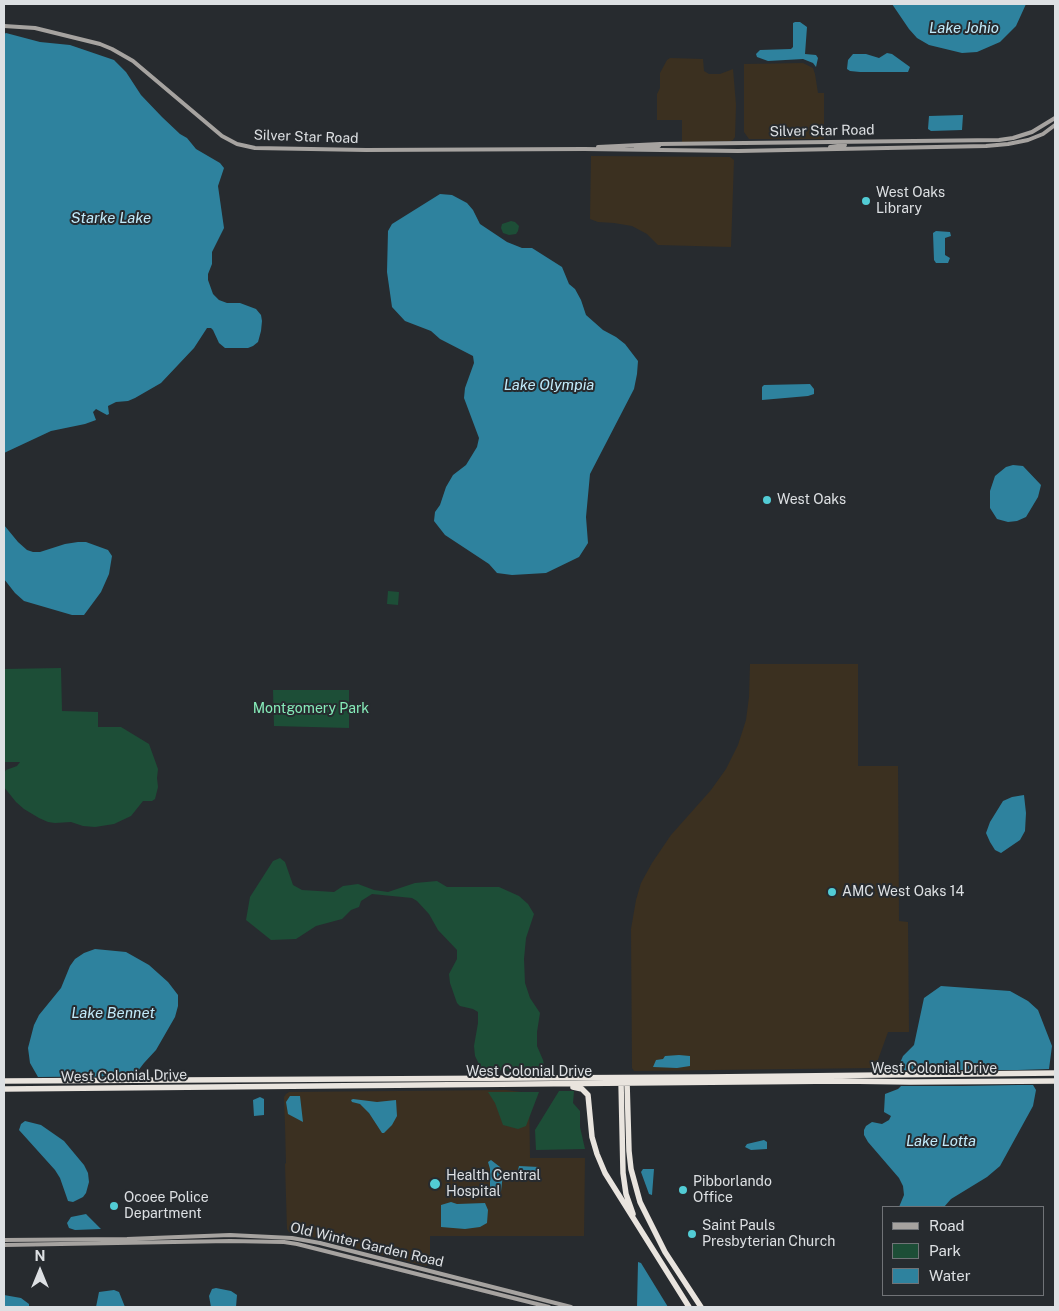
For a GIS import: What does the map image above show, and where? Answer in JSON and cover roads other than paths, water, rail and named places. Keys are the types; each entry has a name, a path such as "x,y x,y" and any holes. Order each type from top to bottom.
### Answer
{"highway":[{"name":"West Colonial Drive","path":"4,1089 554,1084 624,1081 697,1083 718,1077 1052,1073"},
{"path":"1052,1073 1052,1081"},
{"path":"139,1088 148,1080"},
{"name":"West Colonial Drive","path":"4,1081 1052,1081"},
{"path":"624,1081 623,1177 628,1198 639,1227"},
{"path":"624,1081 631,1169 640,1202 665,1252 701,1307"},
{"path":"554,1084 580,1088 587,1094 590,1130 597,1154 610,1181 689,1307"}],"main road":[{"name":"Silver Star Road","path":"4,26 34,28 89,41 112,49 133,61 222,136 237,144 248,147 362,150 584,149 738,151 935,146 936,144 962,144 1013,138 1032,132 1055,118"},
{"name":"Silver Star Road","path":"584,149 660,144 876,142 1008,144 1028,140 1043,134 1055,126"},
{"path":"828,148 835,145 874,144 876,142"},
{"path":"624,150 655,147 660,144"},
{"path":"661,151 665,147 693,144"},
{"path":"177,1236 177,1243"},
{"name":"Old Winter Garden Road","path":"4,1245 177,1236 276,1236 304,1240 571,1307"},
{"name":"Old Winter Garden Road","path":"4,1240 177,1243 277,1242 297,1244 549,1307"}],"water":[{"name":"Lake Johio","path":"892,4 1026,4 1016,26 1000,42 977,52 962,53 929,45 917,38"},
{"path":"800,22 807,27 805,54 816,55 818,58 816,67 813,63 803,59 768,61 757,57 756,54 760,50 791,49 793,47 793,23"},
{"name":"Starke Lake","path":"4,34 40,42 70,45 114,60 126,72 141,95 162,117 187,138 196,149 220,163 224,168 218,186 224,228 212,252 212,264 208,280 213,294 219,300 227,303 240,303 256,309 261,315 262,321 258,342 248,348 225,348 219,343 213,330 207,328 194,348 161,383 135,398 116,402 108,406 109,414 107,415 96,409 93,412 96,420 51,431 4,453"},
{"path":"887,53 892,54 910,67 908,72 860,72 847,69 848,60 853,54 866,54 879,58"},
{"path":"963,115 962,130 931,131 928,129 929,116"},
{"name":"Lake Olympia","path":"440,194 452,195 467,203 480,224 507,242 522,248 532,248 562,267 569,284 575,289 581,300 586,315 603,330 625,344 638,361 634,389 590,474 586,517 588,543 579,557 546,573 512,575 497,573 489,564 445,535 434,521 435,512 440,505 446,487 453,475 466,465 477,447 479,438 464,398 465,388 474,363 473,356 440,339 431,331 405,321 392,307 387,272 388,231 392,224"},
{"path":"936,231 950,232 951,236 945,238 945,255 950,258 948,263 936,263 934,260 933,233"},
{"path":"810,384 814,389 814,394 762,400 762,387 764,385"},
{"path":"1013,465 1023,466 1041,485 1038,497 1026,517 1008,522 997,519 990,508 990,491 995,476 1006,467"},
{"path":"4,525 18,542 27,550 33,552 40,552 78,542 86,542 108,550 112,556 109,574 101,592 84,615 72,615 24,601 15,593 4,579"},
{"path":"1024,795 1025,831 1020,840 1001,853 995,850 986,833 990,822 1003,801"},
{"name":"Lake Bennet","path":"95,949 126,952 149,965 168,982 178,995 175,1017 156,1050 134,1076 38,1077 30,1063 28,1048 34,1025 39,1015 61,988 75,959"},
{"name":"Lake Lotta","path":"941,986 1010,991 1028,1001 1038,1010 1052,1046 1049,1069 1018,1070 1018,1085 1033,1085 1036,1090 1033,1106 1000,1166 987,1177 951,1199 945,1206 899,1206 904,1195 903,1186 899,1178 868,1142 864,1135 866,1126 872,1122 882,1124 889,1120 891,1116 884,1112 885,1094 901,1086 962,1086 962,1070 910,1071 904,1070 905,1067 900,1063 903,1056 914,1045 924,998"},
{"path":"665,1056 690,1056 690,1066 677,1068 653,1067 656,1060 663,1059"},
{"path":"290,1096 300,1096 303,1122 288,1114 286,1102"},
{"path":"260,1097 264,1099 264,1115 254,1116 253,1100"},
{"path":"351,1100 377,1102 396,1100 397,1116 392,1125 382,1133 369,1113 360,1104 352,1102"},
{"path":"25,1121 41,1125 64,1141 84,1165 88,1173 89,1182 83,1197 73,1202 68,1201 60,1178 55,1170 19,1130 21,1124"},
{"path":"764,1140 767,1142 767,1149 751,1150 745,1147 747,1144"},
{"path":"491,1160 500,1167 503,1174 501,1191 498,1195 495,1195 490,1190 488,1162"},
{"path":"519,1166 539,1167 540,1176 534,1179 519,1178 517,1174"},
{"path":"643,1169 654,1169 652,1195 649,1194 641,1172"},
{"path":"451,1202 457,1204 485,1203 488,1210 487,1223 480,1227 465,1229 441,1227 441,1205"},
{"path":"86,1214 101,1229 75,1230 69,1228 67,1223 71,1217"},
{"path":"638,1262 641,1263 668,1307 637,1307"},
{"path":"212,1289 231,1291 237,1295 236,1307 211,1307 209,1296"},
{"path":"114,1290 119,1292 125,1307 96,1307 99,1292"},
{"path":"4,1295 21,1298 29,1304 29,1307 4,1307"}],"place":[{"name":"West Oaks Library","path":"866,201"},
{"name":"West Oaks","path":"767,500"},
{"name":"AMC West Oaks 14","path":"832,892"},
{"name":"Health Central Hospital","path":"435,1184"},
{"name":"Pibborlando Office","path":"683,1190"},
{"name":"Ocoee Police Department","path":"114,1206"},
{"name":"Saint Pauls Presbyterian Church","path":"692,1234"}],"park label":[{"name":"Montgomery Park","path":"311,709"}]}
